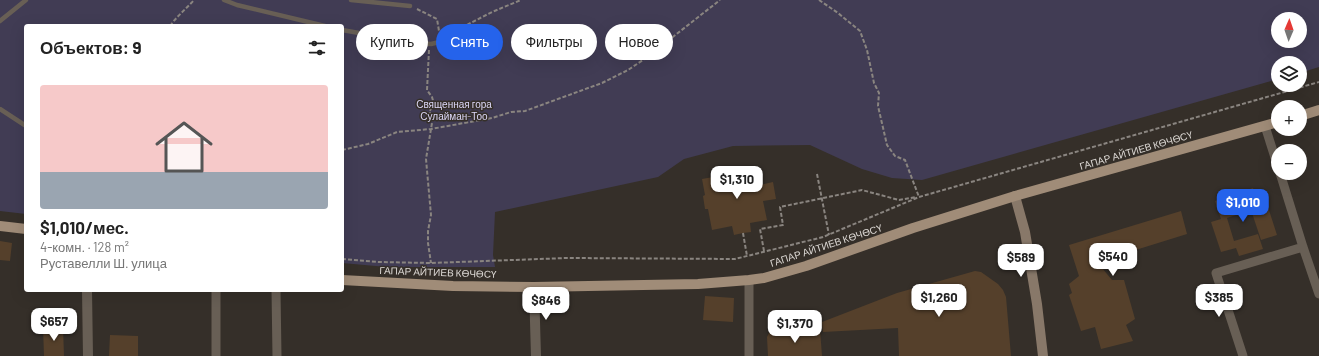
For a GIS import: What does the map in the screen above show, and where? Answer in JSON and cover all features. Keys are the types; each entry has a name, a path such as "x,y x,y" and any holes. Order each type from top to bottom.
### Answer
{"main road":[{"path":"1307,114 1319,110"},
{"name":"ГАПАР АЙТИЕВ КӨЧӨСҮ","path":"344,280 453,286 534,287 698,284 764,278 806,266 913,228 1015,196 1271,124"},
{"path":"1015,196 1025,232 1037,304 1043,356"},
{"path":"0,226 24,229"}],"street":[{"path":"1265,126 1271,145"},
{"path":"1282,180 1319,292"},
{"path":"1243,356 1216,273 1303,247"},
{"path":"750,280 750,356"},
{"path":"534,287 536,356"},
{"path":"87,292 88,356"},
{"path":"216,292 216,356"},
{"path":"276,292 277,356"}],"lane":[{"path":"0,20 26,0"},
{"path":"224,0 237,5 317,24"},
{"path":"351,0 410,6"},
{"path":"344,30 416,43 436,43"},
{"path":"0,109 24,125"}],"path":[{"path":"171,24 176,17 194,0"},
{"path":"468,24 521,0"},
{"path":"344,150 368,144 397,132 431,129 492,118 511,112 525,111 544,106 562,97 602,83 628,70 646,58 720,0"},
{"path":"819,0 860,31 867,50 874,84 879,93 878,106 887,145 895,156 905,160 919,197"},
{"path":"410,6 437,19 438,24"},
{"path":"431,44 428,56 427,90 432,97 434,104 429,112 432,117 426,159 431,215 428,231 431,263"},
{"path":"344,259 379,262 431,263 567,258 735,259 829,235 919,197 1319,82"},
{"path":"817,174 829,235"},
{"path":"764,252 760,229 783,225 780,207 862,190 899,200 919,197"},
{"path":"743,234 747,256"}],"green space":[{"name":"Священная гора Сулайман-Тоо","path":"0,0 1319,0 1319,67 1307,71 1307,56 1271,56 1271,81 922,180 892,178 862,169 810,145 733,146 684,159 658,177 495,212 493,255 495,267 387,267 344,263 344,24 24,24 24,214 0,211"}],"building":[{"path":"757,169 760,185 773,182 776,199 763,201 767,220 750,223 751,232 734,235 732,226 712,230 708,209 705,209 703,196 705,195 702,179"},
{"path":"1253,188 1259,207 1267,204 1277,235 1261,240 1251,210 1227,218 1234,241 1258,234 1263,249 1239,256 1236,248 1221,252 1211,222 1221,219 1215,201"},
{"path":"1181,211 1187,234 1097,262 1112,280 1124,280 1135,319 1126,325 1133,341 1101,349 1095,327 1081,331 1069,295 1072,293 1069,284 1079,276 1069,245"},
{"path":"0,241 12,243 10,261 0,260"},
{"path":"975,271 981,272 998,284 1006,297 1011,356 899,356 898,328 823,332 822,322 897,293"},
{"path":"705,296 734,298 733,322 703,320"},
{"path":"43,327 63,327 64,356 44,356"},
{"path":"820,329 822,356 768,356 767,337 769,333"},
{"path":"110,335 138,336 138,356 109,356"}]}
